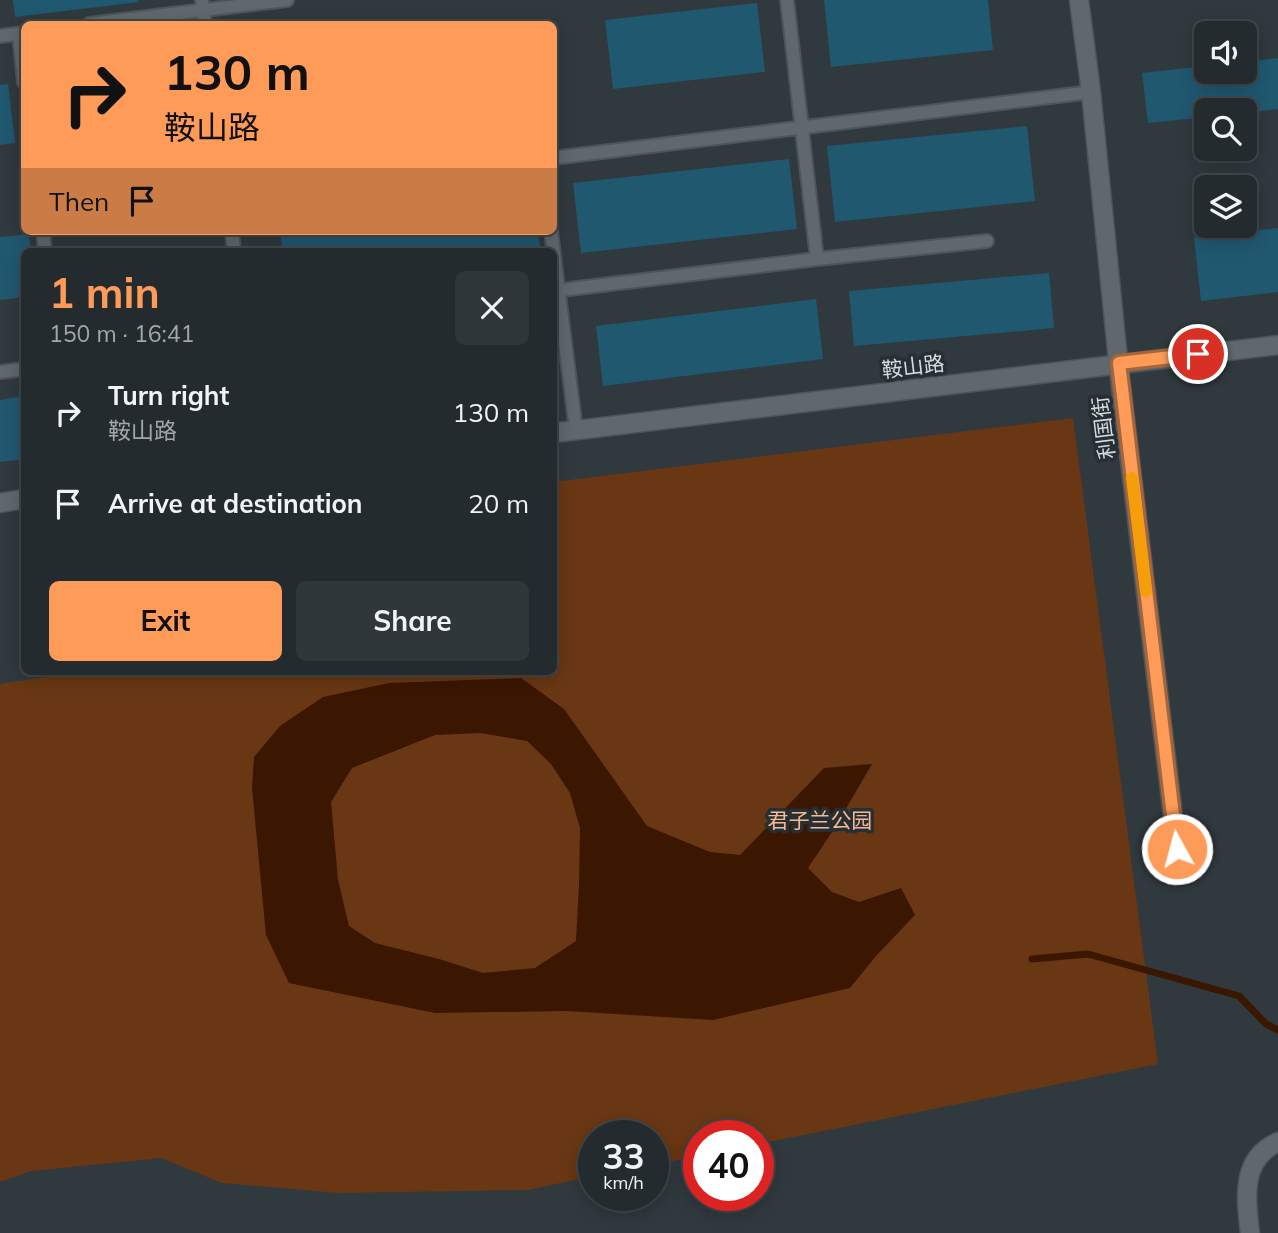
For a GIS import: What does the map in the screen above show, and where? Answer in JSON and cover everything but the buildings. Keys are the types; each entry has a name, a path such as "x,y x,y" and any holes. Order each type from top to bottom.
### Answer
{"street":[{"name":"利国街","path":"1079,0 1177,849"},
{"name":"鞍山路","path":"557,432 1278,345"},
{"path":"0,503 21,500"},
{"path":"1250,1233 1246,1197 1249,1177 1258,1155 1278,1142"}],"lane":[{"path":"107,21 203,5 287,0"},
{"path":"787,0 817,259"},
{"path":"0,36 21,34"},
{"path":"557,158 1091,92"},
{"path":"557,291 817,259 987,242"},
{"path":"557,298 576,430"},
{"path":"0,372 21,369"}],"green space":[{"name":"君子兰公园","path":"1073,418 1158,1064 774,1141 774,1120 683,1120 683,1159 669,1162 669,1120 578,1120 578,1179 528,1190 338,1193 222,1183 161,1158 31,1171 0,1182 0,684 59,675 557,675 557,482"}],"shaded area":[{"path":"521,678 564,709 647,826 710,852 740,855 824,768 872,764 808,868 832,892 859,902 901,888 915,915 850,988 713,1020 567,1011 435,1013 289,983 266,935 252,788 254,757 280,726 323,697 389,683","holes":["480,733 527,741 551,764 570,793 580,828 576,941 535,968 483,973 375,943 349,926 338,880 331,802 352,768 435,735"]}],"waterway":[{"path":"1032,959 1088,954 1239,996 1266,1024 1278,1030"}],"slow traffic":[{"path":"1132,478 1146,591"}],"route":[{"path":"1177,849 1119,363 1198,354"}]}
